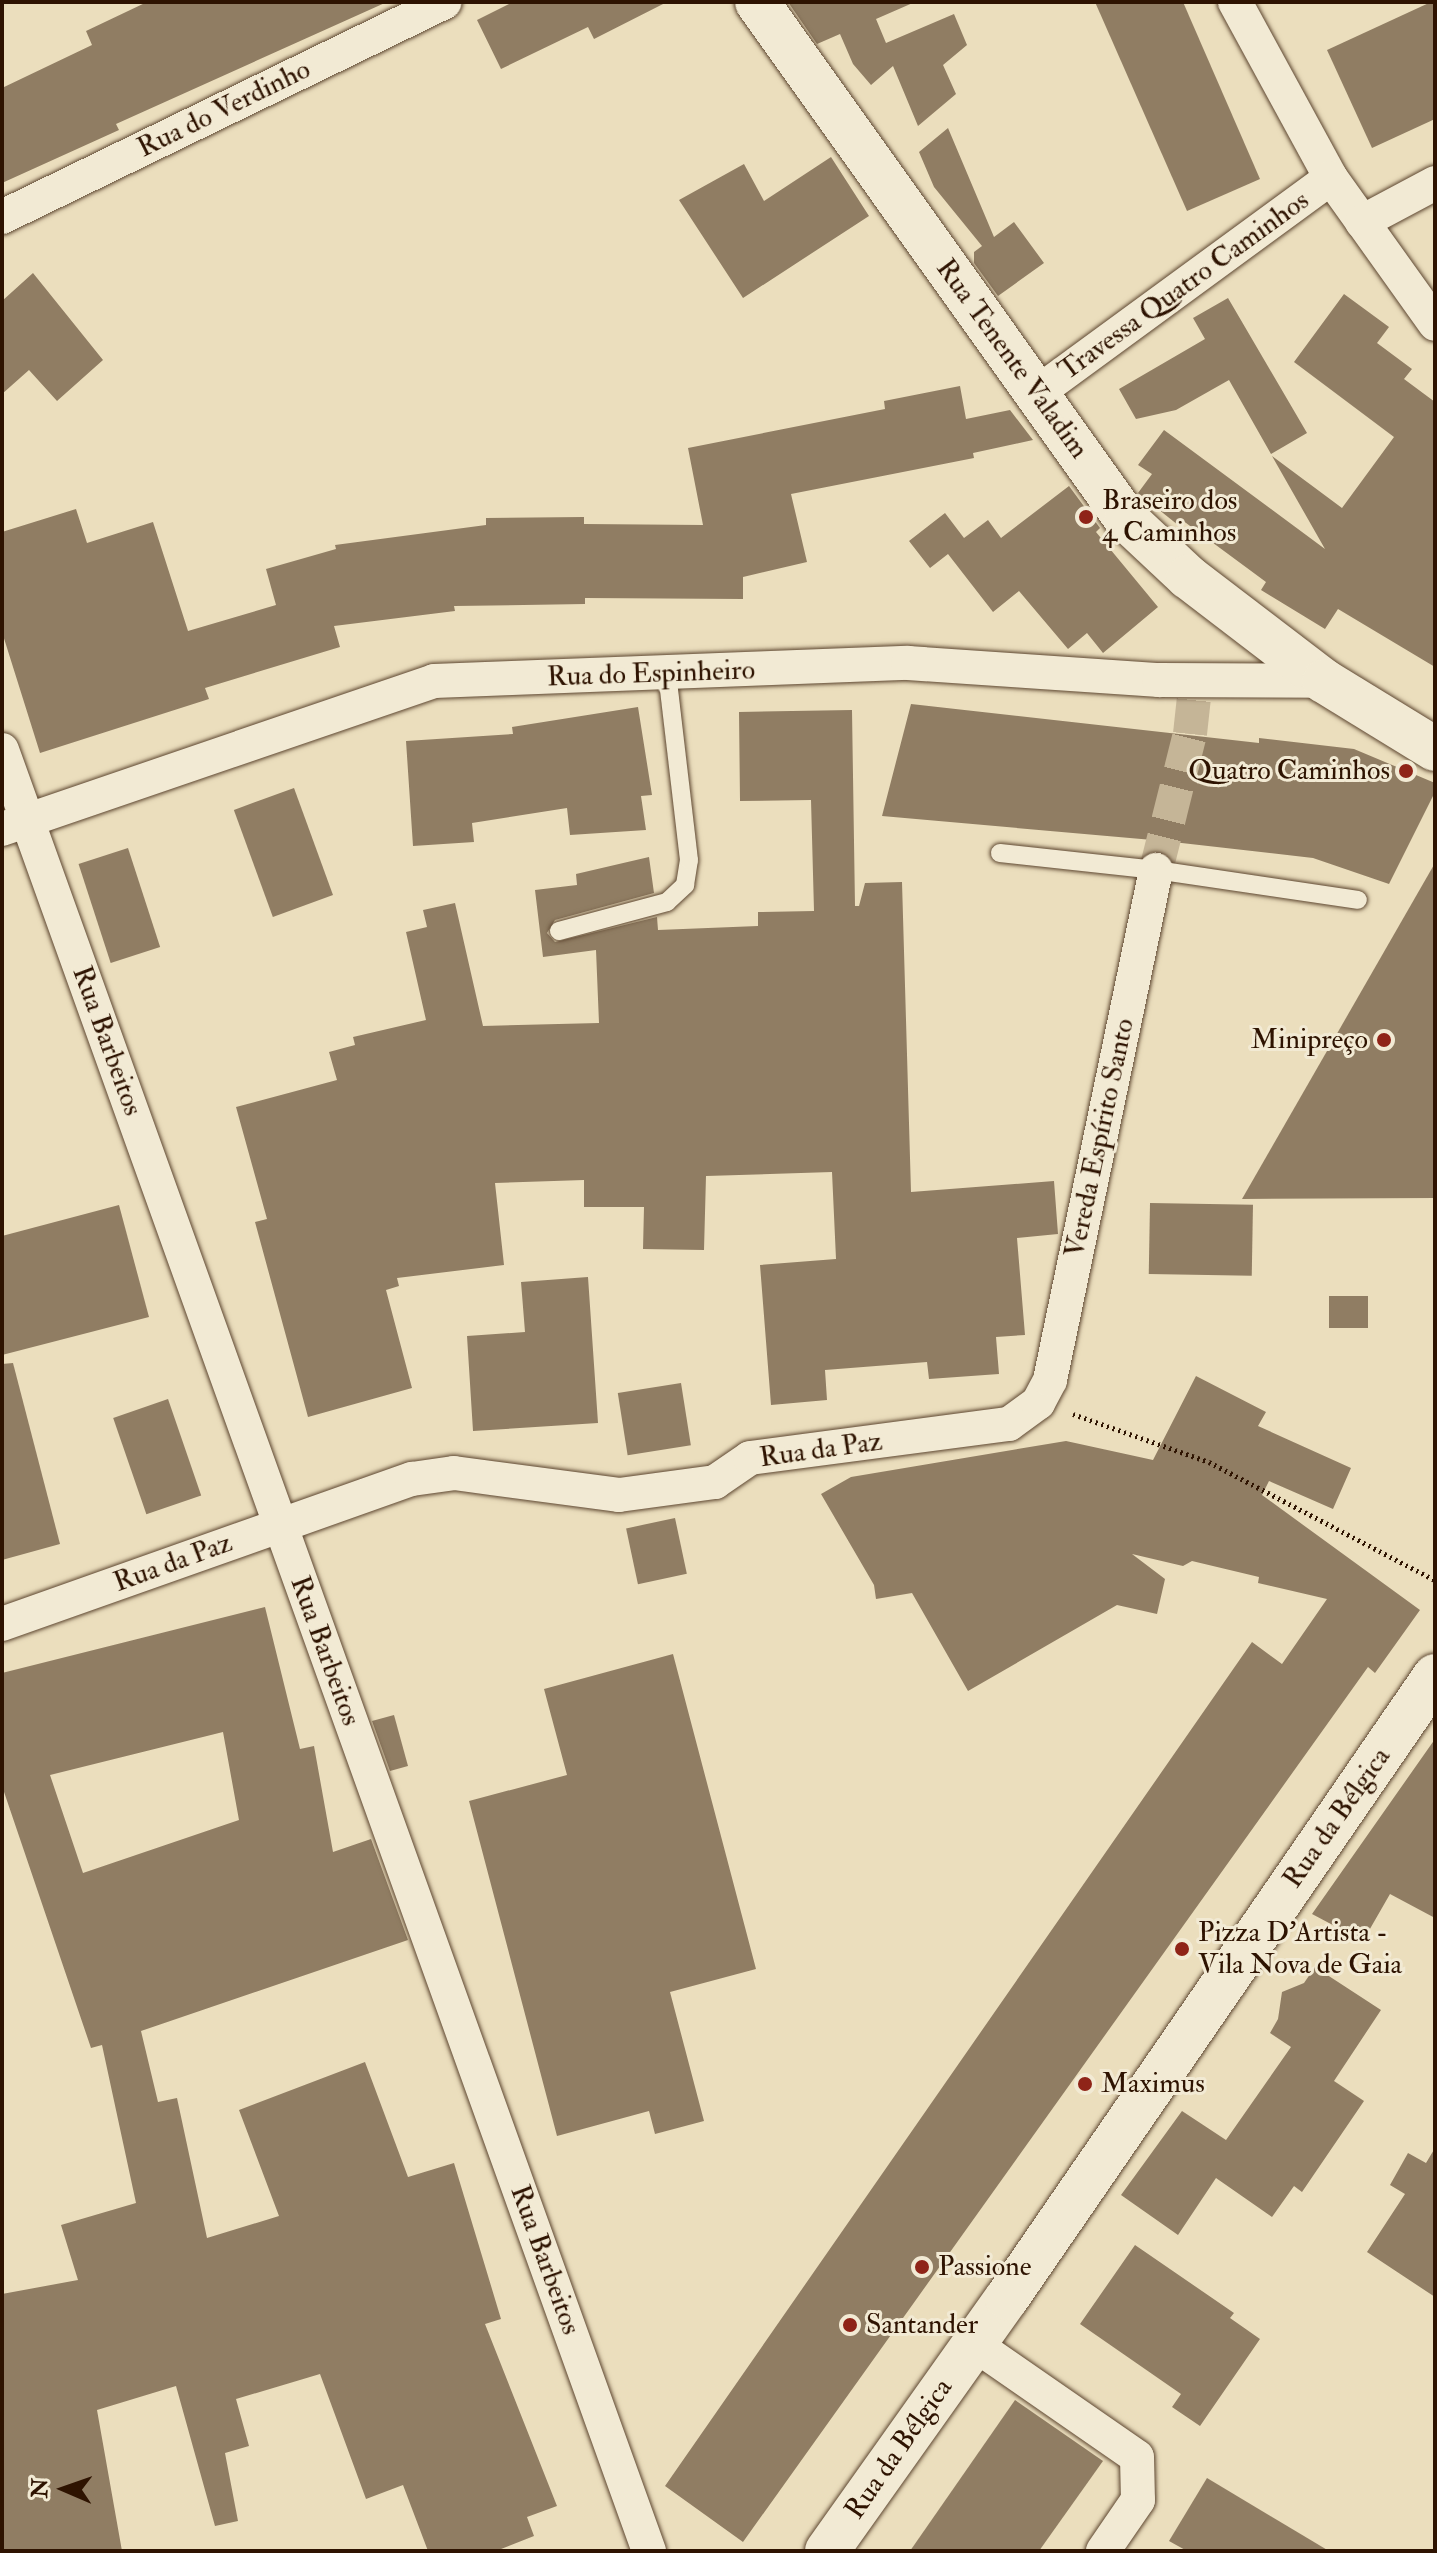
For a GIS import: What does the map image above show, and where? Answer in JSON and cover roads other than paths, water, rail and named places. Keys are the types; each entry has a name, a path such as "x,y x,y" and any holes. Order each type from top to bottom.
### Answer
{"main road":[{"name":"Rua Tenente Valadim","path":"757,2 1126,519 1188,577 1324,681 1435,749"},
{"name":"Rua da Bélgica","path":"827,2551 974,2344 1435,1676"}],"street":[{"name":"Rua do Verdinho","path":"2,217 445,2"},
{"path":"1235,2 1331,178 1435,324"},
{"name":"Travessa Quatro Caminhos","path":"1037,393 1331,178"},
{"path":"1362,222 1435,183"},
{"name":"Rua do Espinheiro","path":"15,824 434,681 908,663 1159,680 1324,681"},
{"name":"Rua Barbeitos","path":"2,750 15,824 280,1524 649,2551"},
{"name":"Vereda Espírito Santo","path":"1038,1403 1050,1380 1156,870"},
{"name":"Rua da Paz","path":"2,1624 412,1479 454,1473 619,1495 715,1482 750,1458 1009,1424 1038,1403"},
{"path":"974,2344 1137,2457 1138,2500 1110,2548"}],"lane":[{"path":"559,931 667,902 685,885 689,860 667,674"},
{"path":"1000,853 1156,870 1358,900"}],"tunnel":[{"path":"1156,870 1190,734 1196,679"}],"place":[{"name":"Braseiro dos 4 Caminhos","path":"1086,517"},
{"name":"Quatro Caminhos","path":"1406,771"},
{"name":"Minipreço","path":"1384,1040"},
{"name":"Pizza D'Artista - Vila Nova de Gaia","path":"1182,1949"},
{"name":"Maximus","path":"1085,2084"},
{"name":"Passione","path":"922,2267"},
{"name":"Santander","path":"850,2325"}]}
